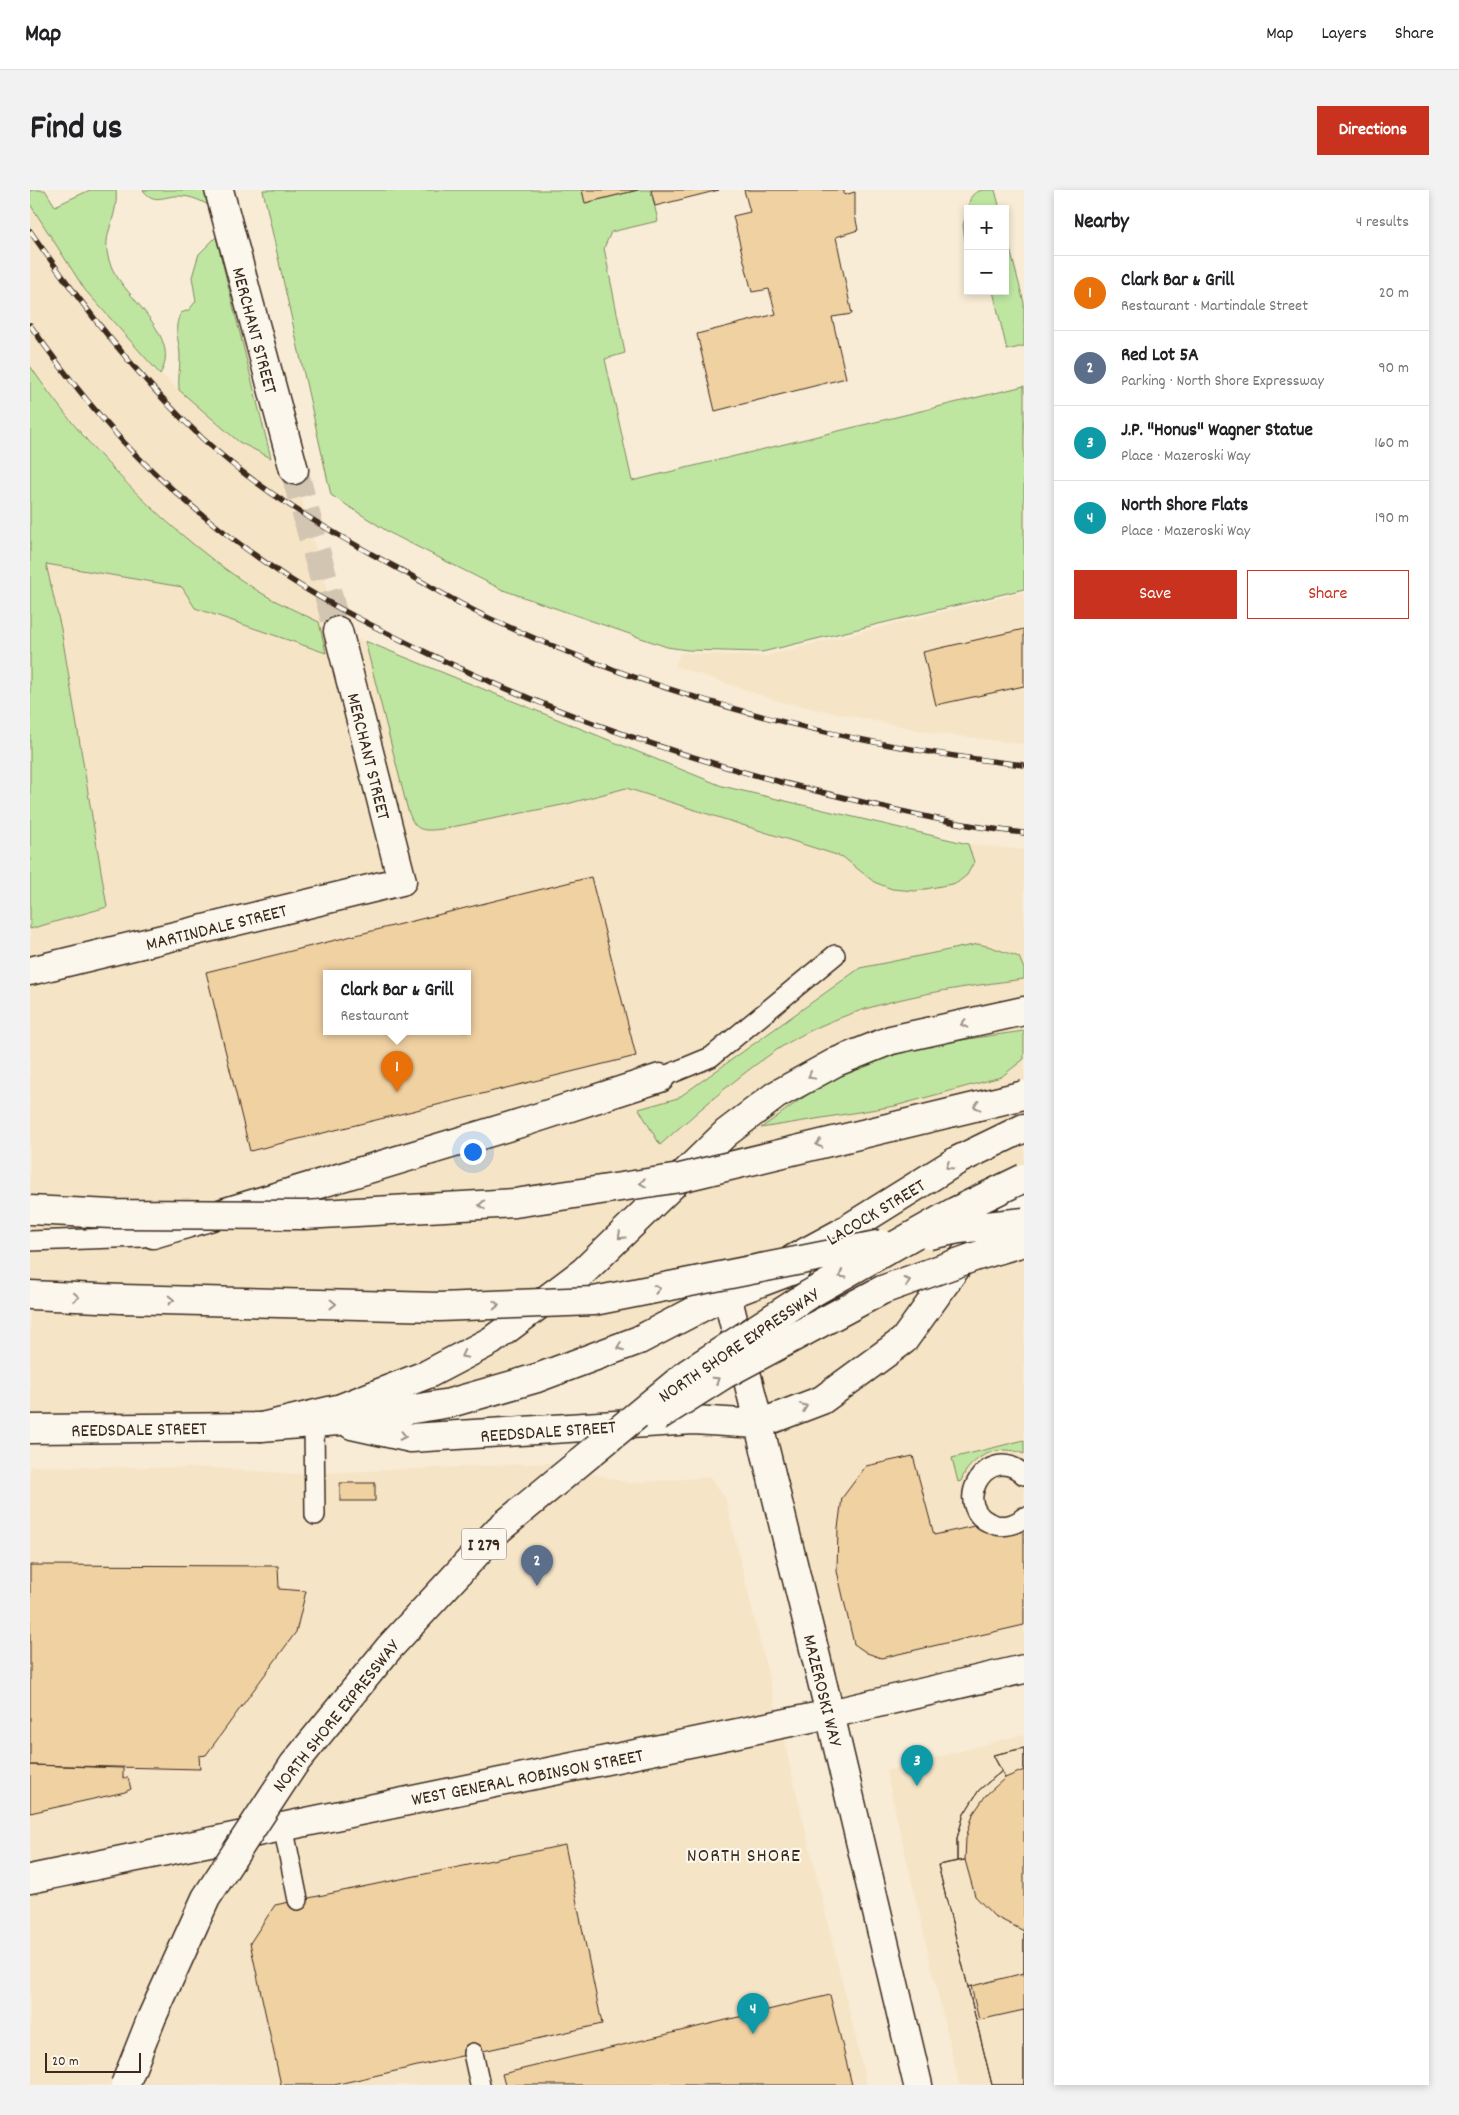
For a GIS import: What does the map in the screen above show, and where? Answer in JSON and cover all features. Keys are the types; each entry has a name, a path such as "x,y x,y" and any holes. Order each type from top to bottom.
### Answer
{"main road":[{"name":"MERCHANT STREET","path":"219,190 294,470"},
{"name":"MERCHANT STREET","path":"338,631 402,881"},
{"name":"MARTINDALE STREET","path":"30,971 402,881"},
{"path":"261,1427 341,1408 428,1374 491,1341 583,1272 726,1133 776,1095 836,1062 890,1040 1018,1012"},
{"path":"152,1234 527,1121 660,1078"},
{"path":"30,1210 112,1214 304,1215 515,1203 680,1178 1024,1094"},
{"name":"LACOCK STREET","path":"727,1295 841,1233 958,1160 1024,1128"},
{"name":"NORTH SHORE EXPRESSWAY","path":"123,2085 206,1898 294,1764 389,1648 499,1529 688,1372 808,1295 956,1211 1024,1178"},
{"path":"727,1295 891,1236 1024,1197"},
{"path":"759,1424 822,1400 904,1340 968,1252 1024,1205"},
{"path":"30,1295 439,1307 594,1301 959,1229 1024,1222"},
{"name":"NORTH SHORE EXPRESSWAY","path":"123,2085 164,1980 221,1866 290,1764 385,1650 486,1547 608,1448 725,1374 882,1290 974,1257 1024,1242"},
{"name":"REEDSDALE STREET","path":"30,1429 261,1427 326,1422 450,1403 537,1378 639,1340 727,1295"},
{"name":"MAZEROSKI WAY","path":"727,1295 830,1714 918,2085"},
{"name":"REEDSDALE STREET","path":"326,1422 411,1438 693,1420 759,1424"},
{"name":"WEST GENERAL ROBINSON STREET","path":"30,1879 830,1714 1024,1669"}],"lane":[{"path":"660,1078 711,1056 835,955"},
{"path":"30,1242 143,1237 152,1234"},
{"path":"315,1515 326,1422"},
{"path":"1024,1475 1009,1466 990,1468 981,1474 972,1492 976,1511 983,1519 991,1523 1001,1526 1011,1525 1024,1517"},
{"path":"283,1826 298,1900"},
{"path":"473,2053 480,2085"}],"shaded area":[{"path":"30,204 41,222 152,366 239,442 294,470 338,631 722,786 968,844 1024,850 1024,1669 830,1714 726,1295 450,1403 30,1429 30,660 85,914 107,906 61,629 45,564 183,587 195,608 326,653 319,622 258,592 186,540 114,470 44,387 30,366"},
{"path":"1024,592 1024,744 934,733 781,702 675,666 680,653 764,656"},
{"path":"549,1463 629,1483 710,1477 725,1497 867,2085 30,2085 30,1466 214,1468 297,1474"},
{"path":"1024,1734 1024,2085 959,2085 886,1771"}],"green space":[{"path":"30,190 45,190 55,206 90,190 116,190 115,211 107,238 108,257 119,280 159,333 164,346 165,360 160,374 85,290 30,204"},
{"path":"143,190 204,190 208,205 196,199 183,196 154,198 150,197"},
{"path":"263,190 582,190 586,203 638,190 651,190 658,221 611,232 604,248 625,353 605,359 632,481 1024,386 1024,589 762,652 687,650 667,647 503,590 390,533 331,495"},
{"path":"983,190 995,190 999,205 969,205 972,196"},
{"path":"216,237 271,458 239,442 179,390 178,319 181,313 189,310 196,301 192,277 197,260 199,254"},
{"path":"1009,245 1024,303 1024,346 1007,350 994,295 1009,295"},
{"path":"30,366 53,398 105,460 163,518 194,545 258,591 319,622 326,653 195,608 182,587 46,564 61,629 107,907 30,929"},
{"path":"365,641 722,786 968,844 974,862 967,875 957,883 915,891 892,889 874,882 843,857 626,788 567,804 442,829 428,830 418,828 412,821 407,807"},
{"path":"978,944 1019,957 1024,969 1024,979 960,988 895,1001 863,1010 803,1034 775,1051 745,1073 660,1145 639,1109 678,1098 860,968"},
{"path":"1024,1031 1024,1059 1001,1077 895,1106 761,1128 825,1083 880,1059 927,1047"},
{"path":"1024,1440 1024,1454 1005,1450 986,1454 971,1465 961,1481 958,1482 952,1458"}],"building":[{"path":"582,190 638,190 585,203"},
{"path":"651,190 719,190 655,206"},
{"path":"744,190 844,190 844,195 855,192 855,215 858,230 836,237 852,314 832,317 846,378 715,411 697,334 776,314 769,289 752,292 733,216 750,212"},
{"path":"1024,629 1024,686 936,705 923,652"},
{"path":"591,877 636,1056 250,1151 206,972"},
{"path":"913,1456 934,1535 1024,1515 1024,1625 881,1658 867,1653 854,1644 837,1571 838,1528 842,1498 866,1466"},
{"path":"340,1483 375,1483 375,1501 340,1501"},
{"path":"30,1565 278,1566 279,1589 306,1591 296,1632 206,1755 199,1756 200,1769 30,1765"},
{"path":"1024,1748 1024,2085 992,2085 938,1865 957,1861 957,1838 964,1814 979,1790 1002,1771 993,1755"},
{"path":"1024,1748 1024,1770 1005,1778 993,1755"},
{"path":"30,1765 123,1768 123,1778 128,1778 131,1789 125,1792 30,1813"},
{"path":"1002,1771 1005,1778 986,1795 973,1814 966,1838 965,1860 957,1861 957,1838 964,1814 979,1790"},
{"path":"565,1845 602,2024 334,2085 281,2085 250,1943 275,1905"},
{"path":"965,1860 975,1896 994,1916 1024,1931 1024,1973 968,1987 938,1865"},
{"path":"971,1986 979,2020 1024,2010 1024,2085 992,2085 968,1987"},
{"path":"830,1995 852,2085 505,2085 502,2074"}],"tunnel":[{"path":"294,470 338,631"}],"railway":[{"path":"30,231 69,286 132,365 202,438 247,475 295,509 346,540 461,604 563,650 626,674 756,715 889,745 1024,765"},
{"path":"30,325 98,413 127,446 176,493 269,566 363,621 440,659 529,698 619,733 665,748 757,776 886,808 941,820 1024,833"}],"place":[{"name":"Clark Bar & Grill","path":"397,1092"},
{"name":"Red Lot 5A","path":"537,1586"},
{"name":"J.P. \"Honus\" Wagner Statue","path":"917,1786"},
{"name":"North Shore Flats","path":"753,2034"}],"district":[{"name":"NORTH SHORE","path":"744,1854"}]}
